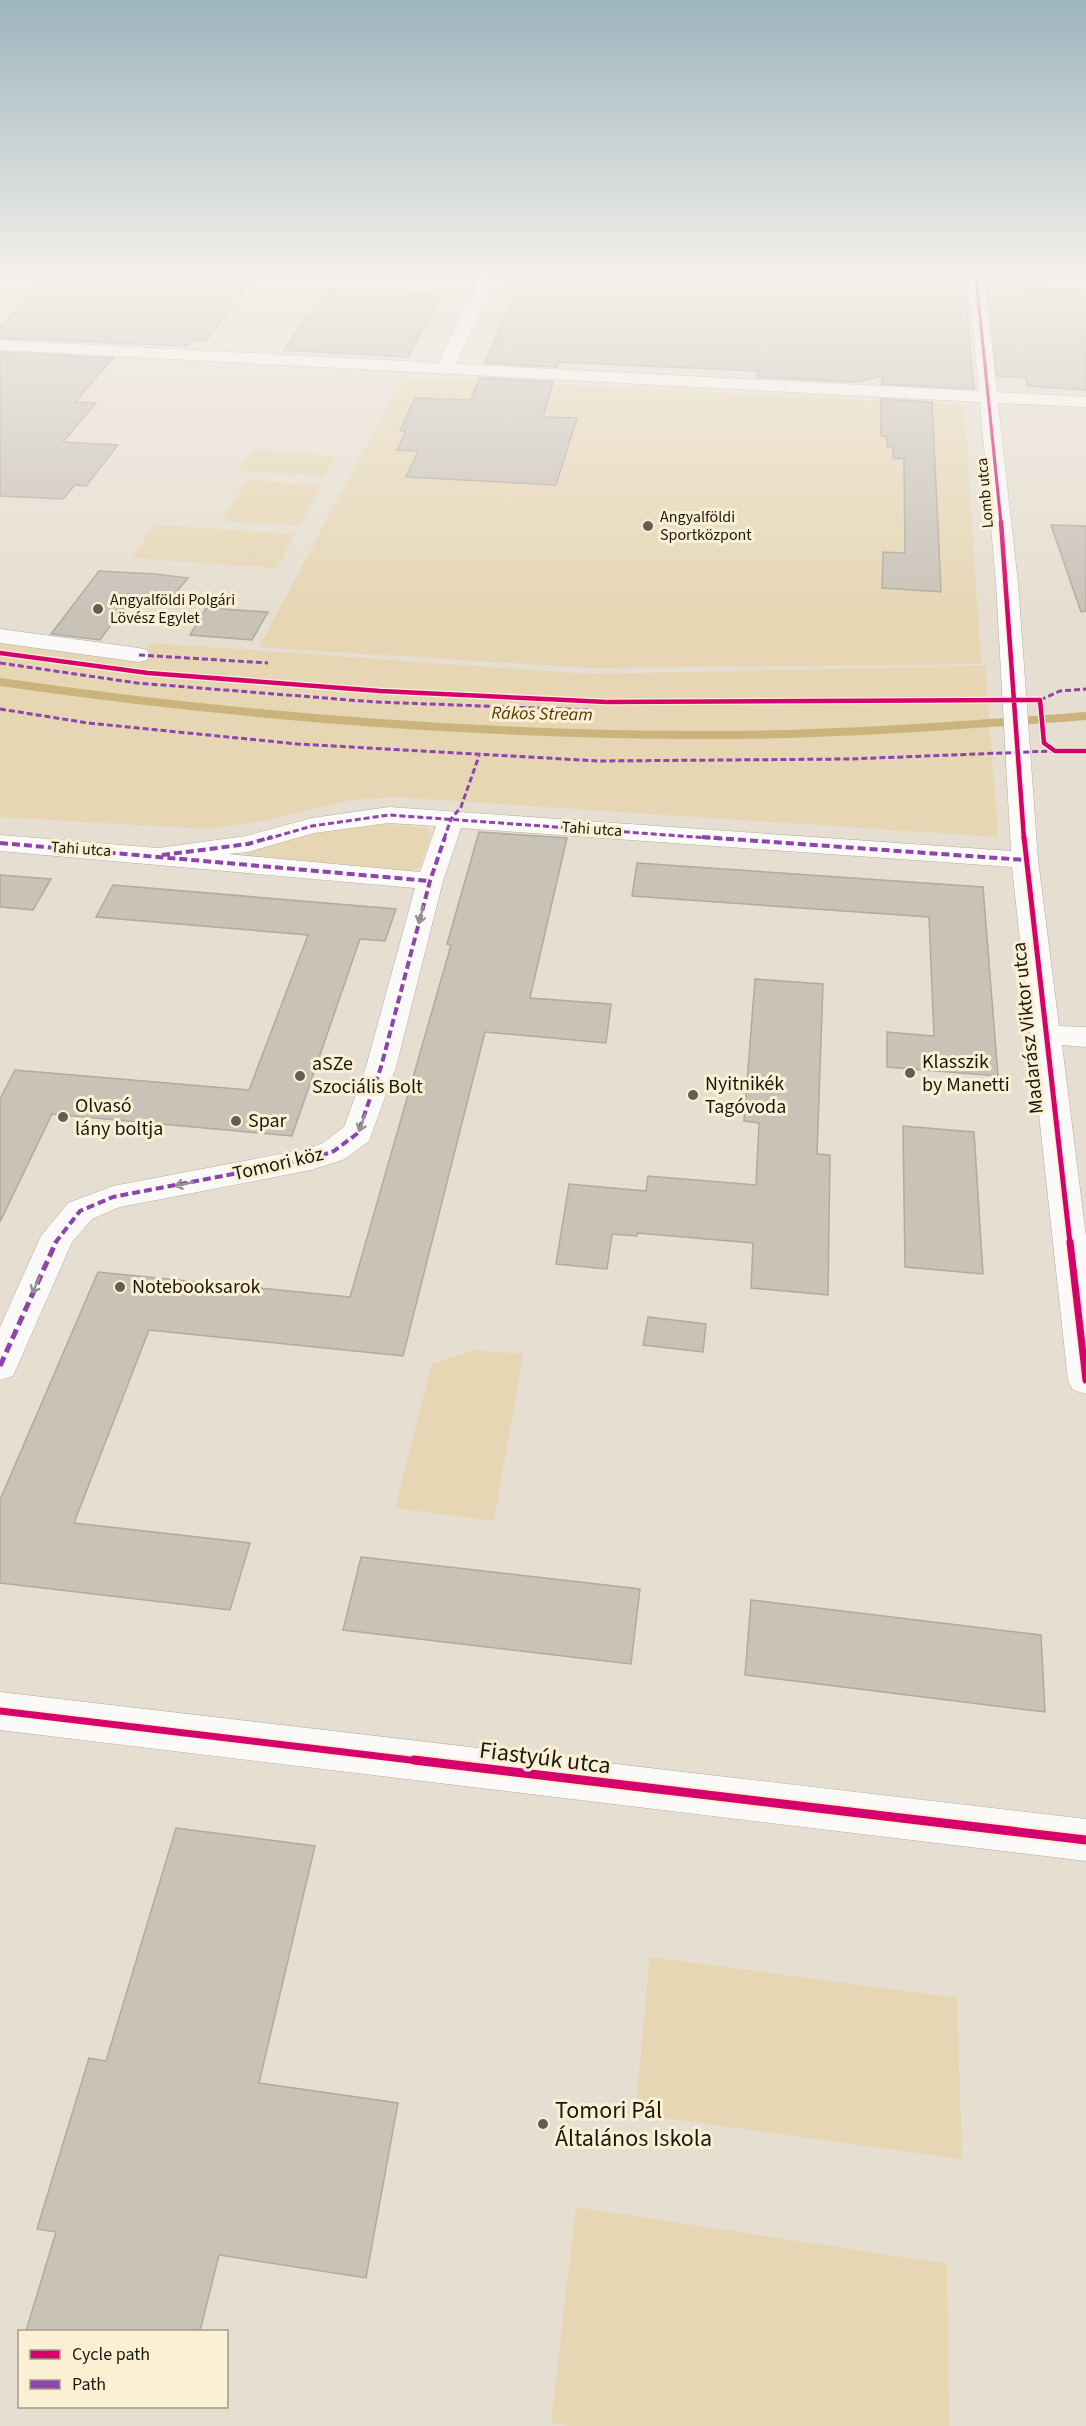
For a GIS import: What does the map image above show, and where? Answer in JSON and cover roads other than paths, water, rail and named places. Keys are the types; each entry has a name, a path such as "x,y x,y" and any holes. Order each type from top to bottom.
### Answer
{"street":[{"path":"862,390 1086,402"},
{"name":"Lomb utca","path":"989,390 1013,671"},
{"path":"0,636 139,655"},
{"name":"Madarász Viktor utca","path":"1013,671 1025,860 1086,1380"},
{"name":"Tahi utca","path":"162,855 248,844 350,819 389,815 1025,860"},
{"name":"Tomori köz","path":"0,1366 58,1236 80,1211 112,1197 311,1159 334,1151 358,1133 381,1067 430,881 451,819"},
{"name":"Tahi utca","path":"0,843 162,855 430,881"},
{"path":"1046,1034 1086,1036"},
{"name":"Fiastyúk utca","path":"0,1712 1086,1840"}],"waterway":[{"name":"Rákos Stream","path":"0,682 273,714 364,722 547,732 731,735 820,733 1086,716"}],"place":[{"name":"Angyalföldi Sportközpont","path":"648,526"},
{"name":"Angyalföldi Polgári Lövész Egylet","path":"98,609"},
{"name":"Klasszik by Manetti","path":"910,1073"},
{"name":"aSZe Szociális Bolt","path":"300,1076"},
{"name":"Nyitnikék Tagóvoda","path":"693,1095"},
{"name":"Olvasó lány boltja","path":"63,1117"},
{"name":"Spar","path":"236,1121"},
{"name":"Notebooksarok","path":"120,1287"},
{"name":"Tomori Pál Általános Iskola","path":"543,2124"}]}
